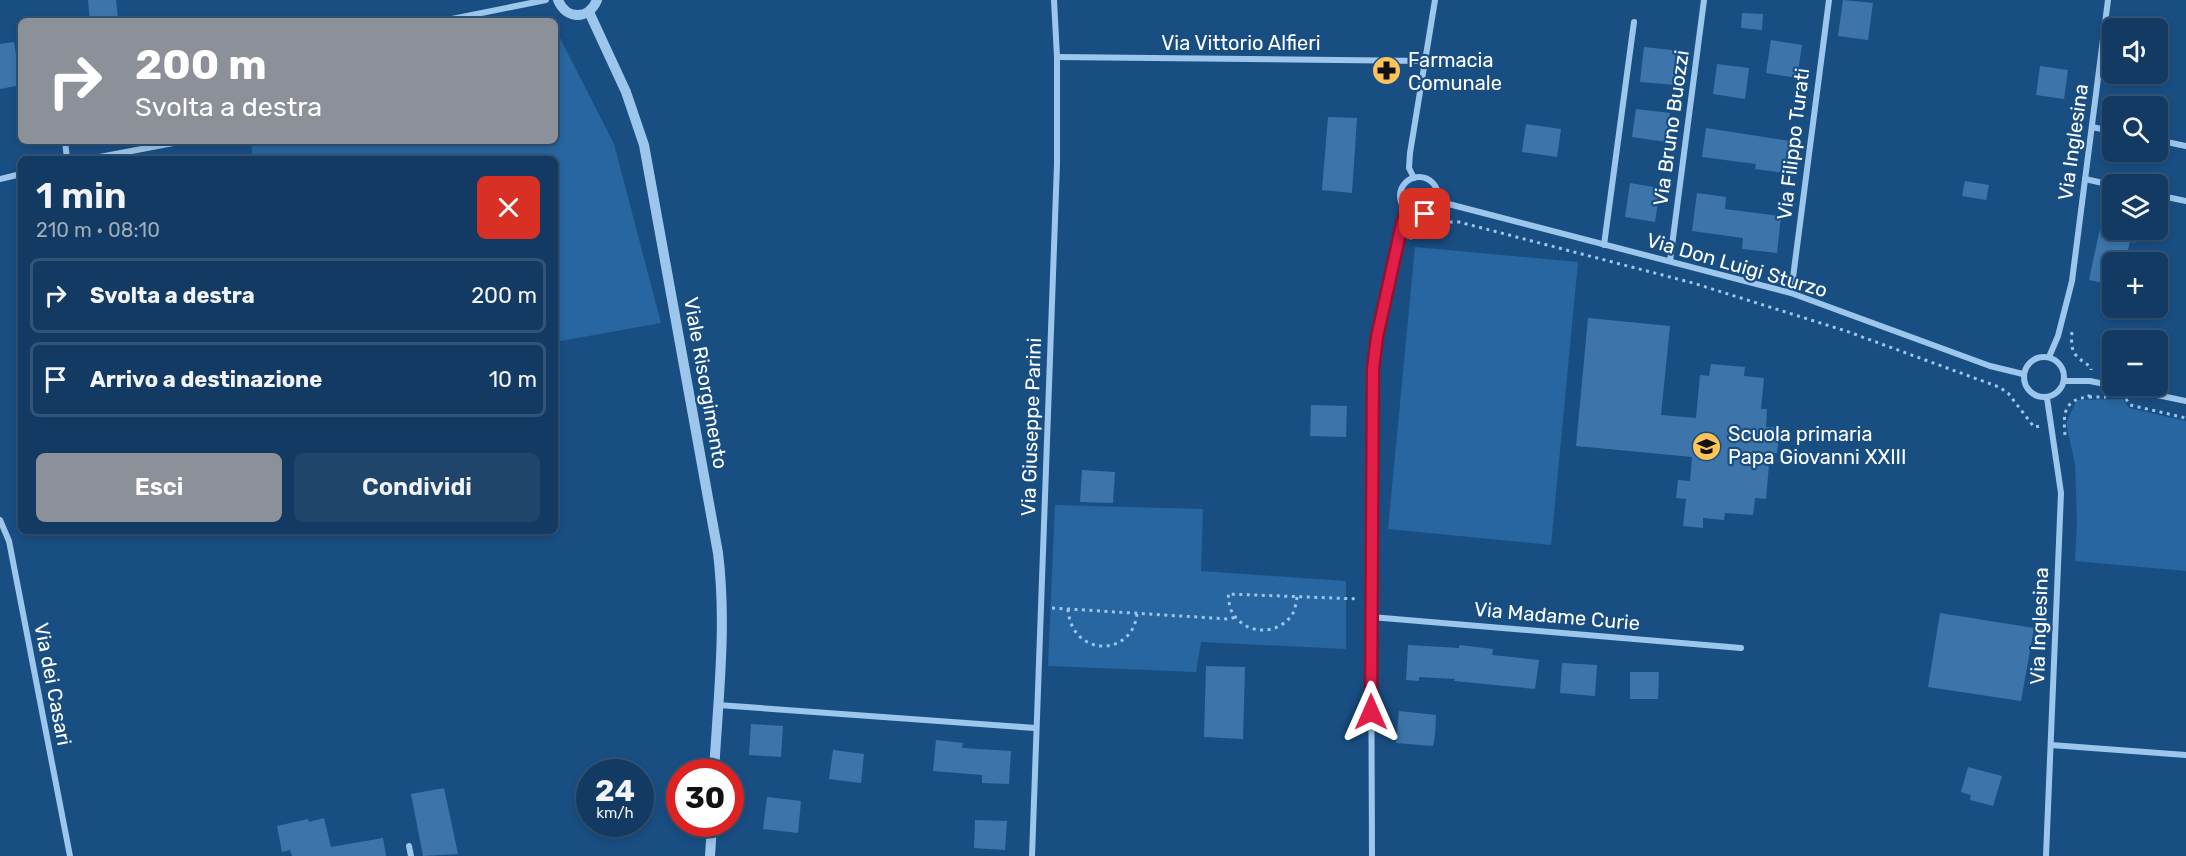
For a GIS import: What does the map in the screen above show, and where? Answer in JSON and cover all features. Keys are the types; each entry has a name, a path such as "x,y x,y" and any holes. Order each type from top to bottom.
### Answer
{"street":[{"path":"457,18 546,0"},
{"path":"558,0 562,8 572,15 589,12 597,0"},
{"name":"Via Giuseppe Parini","path":"1032,856 1057,164 1057,57 1054,0"},
{"path":"1414,178 1409,168 1410,153 1435,0"},
{"name":"Via Bruno Buozzi","path":"1670,261 1704,0"},
{"name":"Via Filippo Turati","path":"1791,293 1828,0"},
{"name":"Via Inglesina","path":"2049,357 2058,336 2072,281 2108,0"},
{"name":"Viale Risorgimento","path":"589,12 636,118 651,174 720,571 723,589 722,633 715,759"},
{"path":"1604,245 1635,22"},
{"name":"Via Vittorio Alfieri","path":"1057,57 1425,61"},
{"path":"2092,127 2102,129"},
{"path":"2168,142 2186,146"},
{"path":"105,156 168,144"},
{"path":"0,179 18,175"},
{"path":"1414,178 1425,178 1437,190 1437,201 1430,211 1419,215 1403,207 1400,196 1404,185 1414,178"},
{"path":"2085,179 2102,183"},
{"path":"2168,197 2186,201"},
{"name":"Via Don Luigi Sturzo","path":"1437,201 1791,293 1989,366 2024,374"},
{"path":"1372,856 1373,369 1396,241 1407,211"},
{"path":"2049,357 2061,367 2064,381 2059,391 2047,398 2037,397 2031,393 2024,381 2024,374 2029,363 2035,359 2049,357"},
{"path":"2064,381 2090,381 2186,401"},
{"name":"Via Inglesina","path":"2046,856 2061,493 2047,398"},
{"name":"Via dei Casari","path":"0,520 9,541 70,856"},
{"name":"Via Madame Curie","path":"1371,617 1741,648"},
{"path":"718,705 1035,728"},
{"path":"2051,745 2186,755"},
{"path":"710,856 711,837"},
{"path":"409,846 411,856"}],"path":[{"path":"1396,241 1407,243 1416,231 1426,225 1459,222 1693,283 1846,331 1999,387 2008,393 2034,426 2052,425"},
{"path":"2089,398 2112,397"},
{"path":"2124,397 2130,405 2186,418"},
{"path":"1297,597 1293,613 1285,622 1263,631 1252,629 1236,617 1231,610 1228,594 1371,600"},
{"path":"1042,608 1229,619 1236,617"},
{"path":"1068,609 1072,631 1091,645 1106,647 1119,643 1130,633 1136,622 1137,613"}],"shaded area":[{"path":"558,34 614,144 661,323 558,341 558,156 253,156 251,144 558,144"},
{"path":"1415,247 1578,262 1551,545 1388,529"},
{"path":"2123,399 2129,408 2186,421 2186,571 2075,561 2077,522 2075,464 2066,423 2077,400"},
{"path":"1055,505 1203,509 1201,571 1346,581 1346,649 1201,642 1196,672 1048,666"}],"building":[{"path":"88,0 116,0 118,18 90,18"},
{"path":"1843,0 1873,3 1868,40 1838,36"},
{"path":"1742,13 1763,14 1762,30 1741,28"},
{"path":"1771,40 1802,45 1797,78 1766,73"},
{"path":"14,42 18,86 0,89 0,44"},
{"path":"1644,47 1680,51 1676,85 1640,82"},
{"path":"1717,64 1749,68 1745,99 1713,94"},
{"path":"2040,66 2068,70 2064,99 2036,95"},
{"path":"1636,109 1670,113 1666,142 1632,137"},
{"path":"1328,117 1357,118 1352,193 1322,190"},
{"path":"1526,124 1561,129 1557,157 1522,152"},
{"path":"1706,128 1790,141 1786,173 1755,169 1756,164 1702,157"},
{"path":"1965,181 1989,185 1986,200 1962,196"},
{"path":"1630,183 1660,188 1655,222 1625,217"},
{"path":"1697,193 1726,197 1725,209 1781,216 1777,253 1742,249 1743,238 1692,231"},
{"path":"2102,219 2102,240 2136,240 2135,243 2130,242 2128,252 2102,252 2102,283 2089,280"},
{"path":"1588,318 1670,326 1661,415 1696,418 1700,375 1709,376 1711,364 1745,367 1744,376 1764,378 1761,409 1767,409 1766,427 1780,428 1777,453 1770,453 1766,499 1755,498 1753,515 1725,513 1724,520 1703,518 1703,528 1683,526 1686,499 1676,498 1678,480 1690,481 1692,457 1576,446"},
{"path":"1311,405 1347,406 1346,437 1310,436"},
{"path":"1082,470 1115,472 1113,503 1080,502"},
{"path":"1940,613 2034,628 2021,701 1928,687"},
{"path":"1408,645 1459,648 1459,645 1493,649 1492,655 1539,660 1535,689 1454,681 1455,679 1419,677 1419,681 1406,680"},
{"path":"1562,663 1597,665 1595,696 1560,693"},
{"path":"1206,666 1245,667 1243,739 1204,737"},
{"path":"1630,672 1659,672 1658,699 1630,699"},
{"path":"1399,711 1436,715 1433,746 1396,743"},
{"path":"751,724 783,726 781,757 749,755"},
{"path":"936,740 963,743 962,748 1011,751 1009,784 982,783 982,775 933,771"},
{"path":"833,750 864,754 861,783 829,779"},
{"path":"1968,767 2002,776 1993,806 1970,800 1971,795 1961,792"},
{"path":"444,788 458,854 423,856 411,794"},
{"path":"767,797 801,801 798,833 763,829"},
{"path":"324,818 331,847 383,838 386,856 292,856 290,850 282,852 277,826"},
{"path":"975,820 1007,821 1005,850 974,848"}],"place":[{"name":"Farmacia Comunale","path":"1387,71"},
{"name":"Scuola primaria Papa Giovanni XXIII","path":"1707,446"}],"route":[{"path":"1371,712 1373,369 1396,241 1407,211 1413,214 1425,214"}]}
